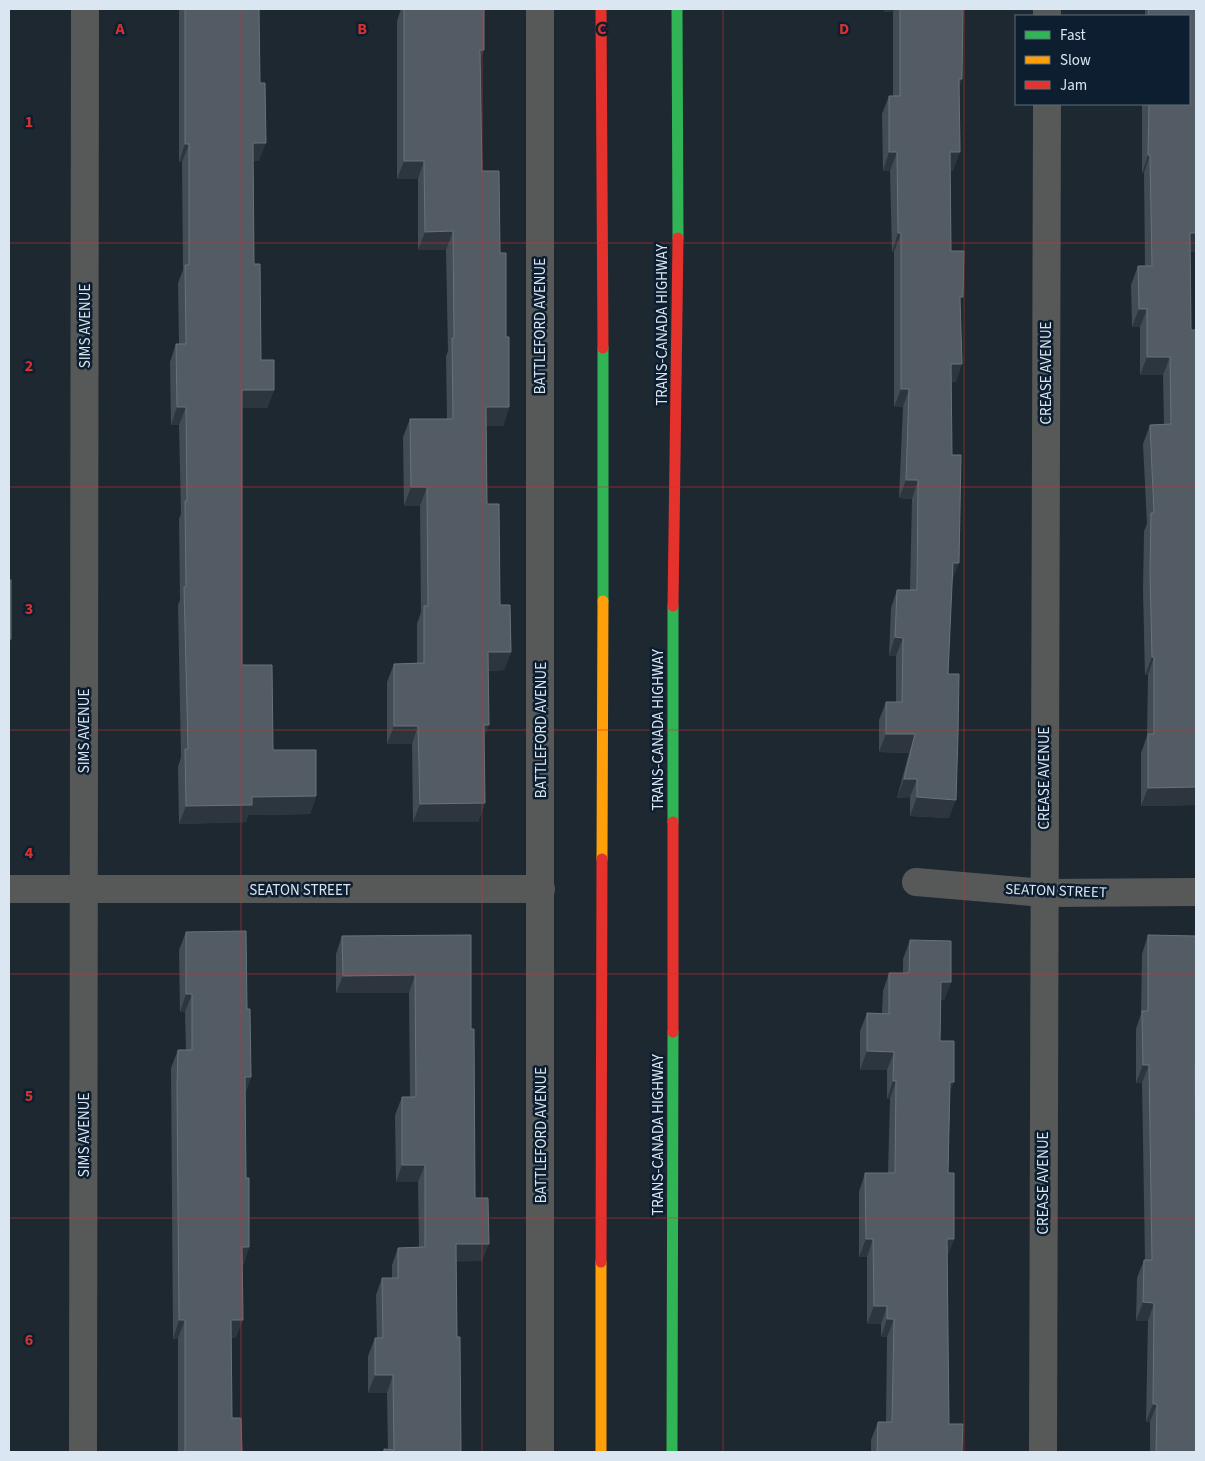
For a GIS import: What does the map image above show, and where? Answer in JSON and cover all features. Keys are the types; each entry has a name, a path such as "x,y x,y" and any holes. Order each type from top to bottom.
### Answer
{"highway":[{"path":"601,9 603,428 601,1452"},
{"name":"TRANS-CANADA HIGHWAY","path":"672,1452 673,634 678,330 677,9"}],"street":[{"name":"SIMS AVENUE","path":"83,1452 71,890 85,9"},
{"name":"BATTLEFORD AVENUE","path":"540,9 540,1452"},
{"name":"CREASE AVENUE","path":"1043,1452 1047,105"},
{"name":"SEATON STREET","path":"916,882 1044,893 1196,892"},
{"name":"SEATON STREET","path":"9,889 541,889"}],"building":[{"path":"185,9 259,9 260,83 265,83 266,143 253,143 254,264 260,264 261,360 274,360 274,390 242,390 242,665 272,665 273,750 316,750 316,796 252,797 252,805 186,806 185,749 188,749 184,587 186,587 185,501 187,501 186,407 177,407 176,344 186,344 185,265 189,265 189,144 185,144"},
{"path":"404,9 484,9 484,50 480,50 482,171 499,171 500,253 506,253 506,337 509,337 509,407 486,407 487,504 499,504 500,605 510,605 511,652 488,652 489,725 484,725 485,803 420,804 418,726 394,726 394,664 424,663 424,606 428,606 427,487 411,487 410,419 453,419 453,231 425,232 424,161 404,161"},
{"path":"900,9 963,9 962,79 959,79 960,152 950,152 951,251 964,251 963,297 960,297 962,364 951,364 952,455 961,455 959,563 953,563 948,674 959,674 956,800 917,797 917,779 904,779 915,734 886,734 886,702 902,702 903,638 895,637 897,590 917,590 918,480 906,480 909,389 901,389 901,233 898,233 897,152 889,152 889,96 900,96"},
{"path":"1149,9 1196,9 1196,233 1190,233 1191,330 1196,330 1196,787 1148,788 1148,734 1154,734 1154,657 1152,657 1150,572 1151,513 1154,513 1150,425 1171,424 1170,357 1147,357 1147,309 1139,309 1138,266 1152,266 1150,155 1148,155 1149,105 1190,105 1190,15 1148,15"},
{"path":"9,580 11,580 11,639 9,639"},
{"path":"246,931 247,1009 250,1009 251,1077 245,1077 246,1178 249,1178 249,1247 242,1247 243,1320 231,1320 232,1418 241,1418 242,1452 185,1452 185,1320 179,1320 177,1086 178,1050 192,1050 192,994 186,994 186,932"},
{"path":"471,935 471,1029 474,1029 475,1198 488,1198 489,1244 456,1244 457,1337 460,1337 461,1452 384,1452 384,1449 394,1450 393,1375 375,1375 375,1338 383,1338 382,1278 398,1278 398,1248 425,1247 425,1165 402,1165 402,1097 416,1097 415,975 343,976 342,936"},
{"path":"1148,935 1196,936 1196,1452 1156,1452 1157,1404 1153,1404 1154,1303 1143,1302 1144,1260 1152,1260 1149,1065 1143,1065 1142,1011 1148,1011"},
{"path":"910,940 951,941 951,982 941,982 940,1041 954,1041 954,1082 950,1082 948,1173 954,1173 954,1239 947,1239 949,1424 963,1424 962,1452 877,1452 878,1422 892,1422 894,1319 887,1319 887,1306 874,1306 873,1239 866,1239 865,1173 895,1173 896,1081 893,1081 894,1052 867,1051 867,1013 889,1014 889,973 909,973"}],"traffic: fast":[{"path":"677,9 678,238"},
{"path":"603,348 603,601"},
{"path":"673,606 673,822"},
{"path":"672,1452 673,1032"}],"traffic: slow":[{"path":"602,859 603,601"},
{"path":"601,1262 601,1452"}],"traffic: jam":[{"path":"601,9 603,348"},
{"path":"673,606 678,238"},
{"path":"673,822 673,1032"},
{"path":"601,1262 602,859"}]}
